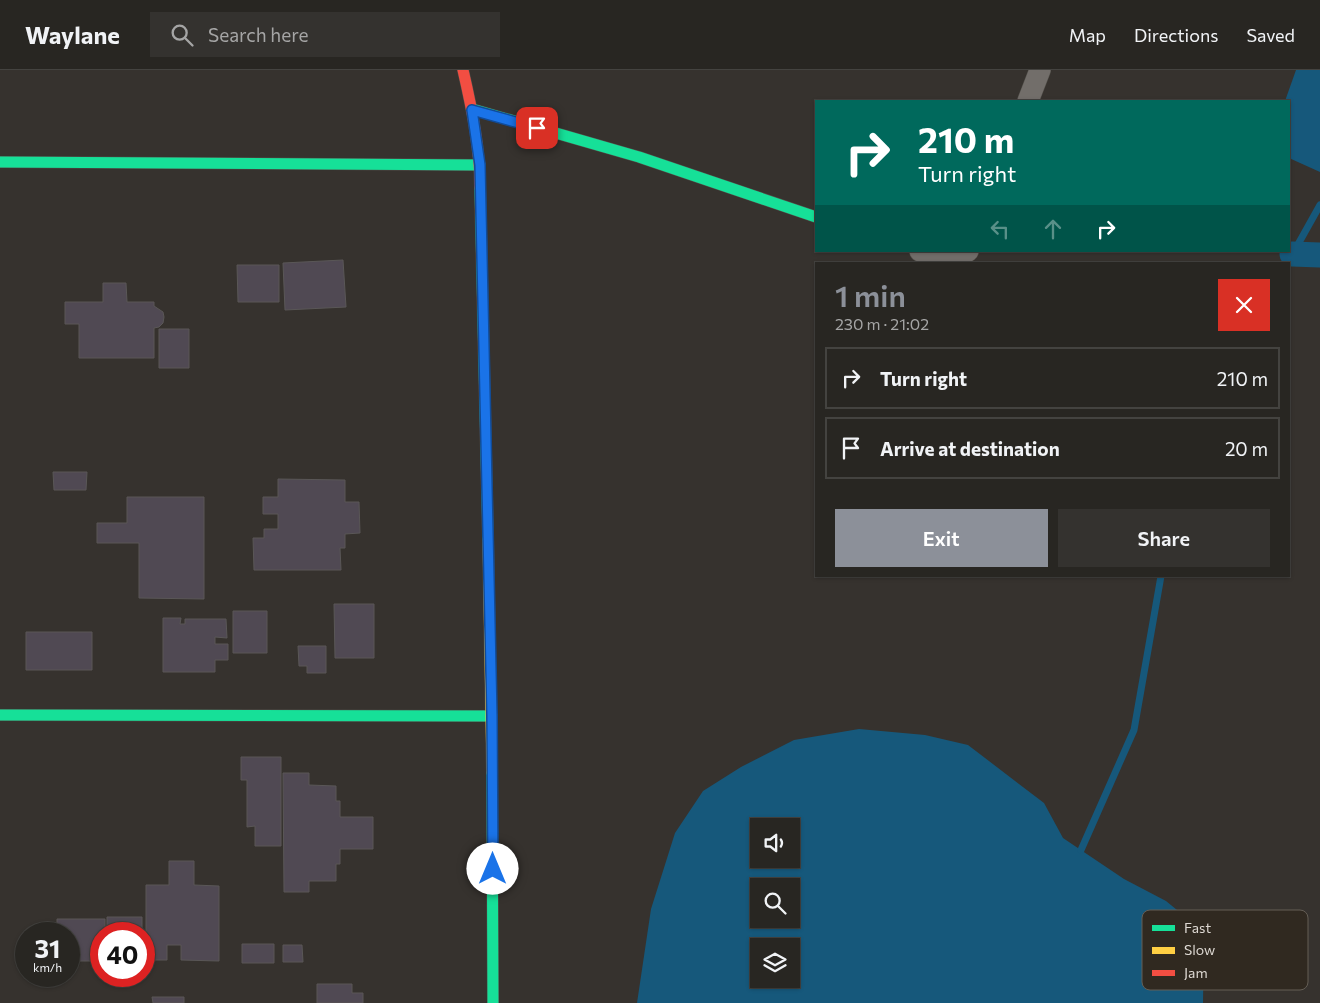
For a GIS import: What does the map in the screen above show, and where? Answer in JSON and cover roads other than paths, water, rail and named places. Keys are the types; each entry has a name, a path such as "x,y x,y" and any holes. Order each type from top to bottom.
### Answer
{"street":[{"path":"463,70 472,110 480,165 492,716 493,1003"},
{"path":"1028,100 1034,71"},
{"path":"472,110 639,157 815,217"},
{"path":"0,162 480,165"},
{"path":"923,252 948,260 958,258 967,252"},
{"path":"0,715 492,716"}],"water":[{"path":"1296,70 1320,70 1320,172 1290,158 1290,100 1285,100"},
{"path":"859,729 925,735 968,745 1044,803 1063,838 1124,879 1166,901 1177,910 1142,910 1142,990 1203,990 1203,1003 637,1003 651,909 675,833 703,791 741,767 794,740"}],"waterway":[{"path":"1288,262 1320,205"},
{"path":"1292,254 1320,255"},
{"path":"1081,850 1134,730 1161,577"}]}
